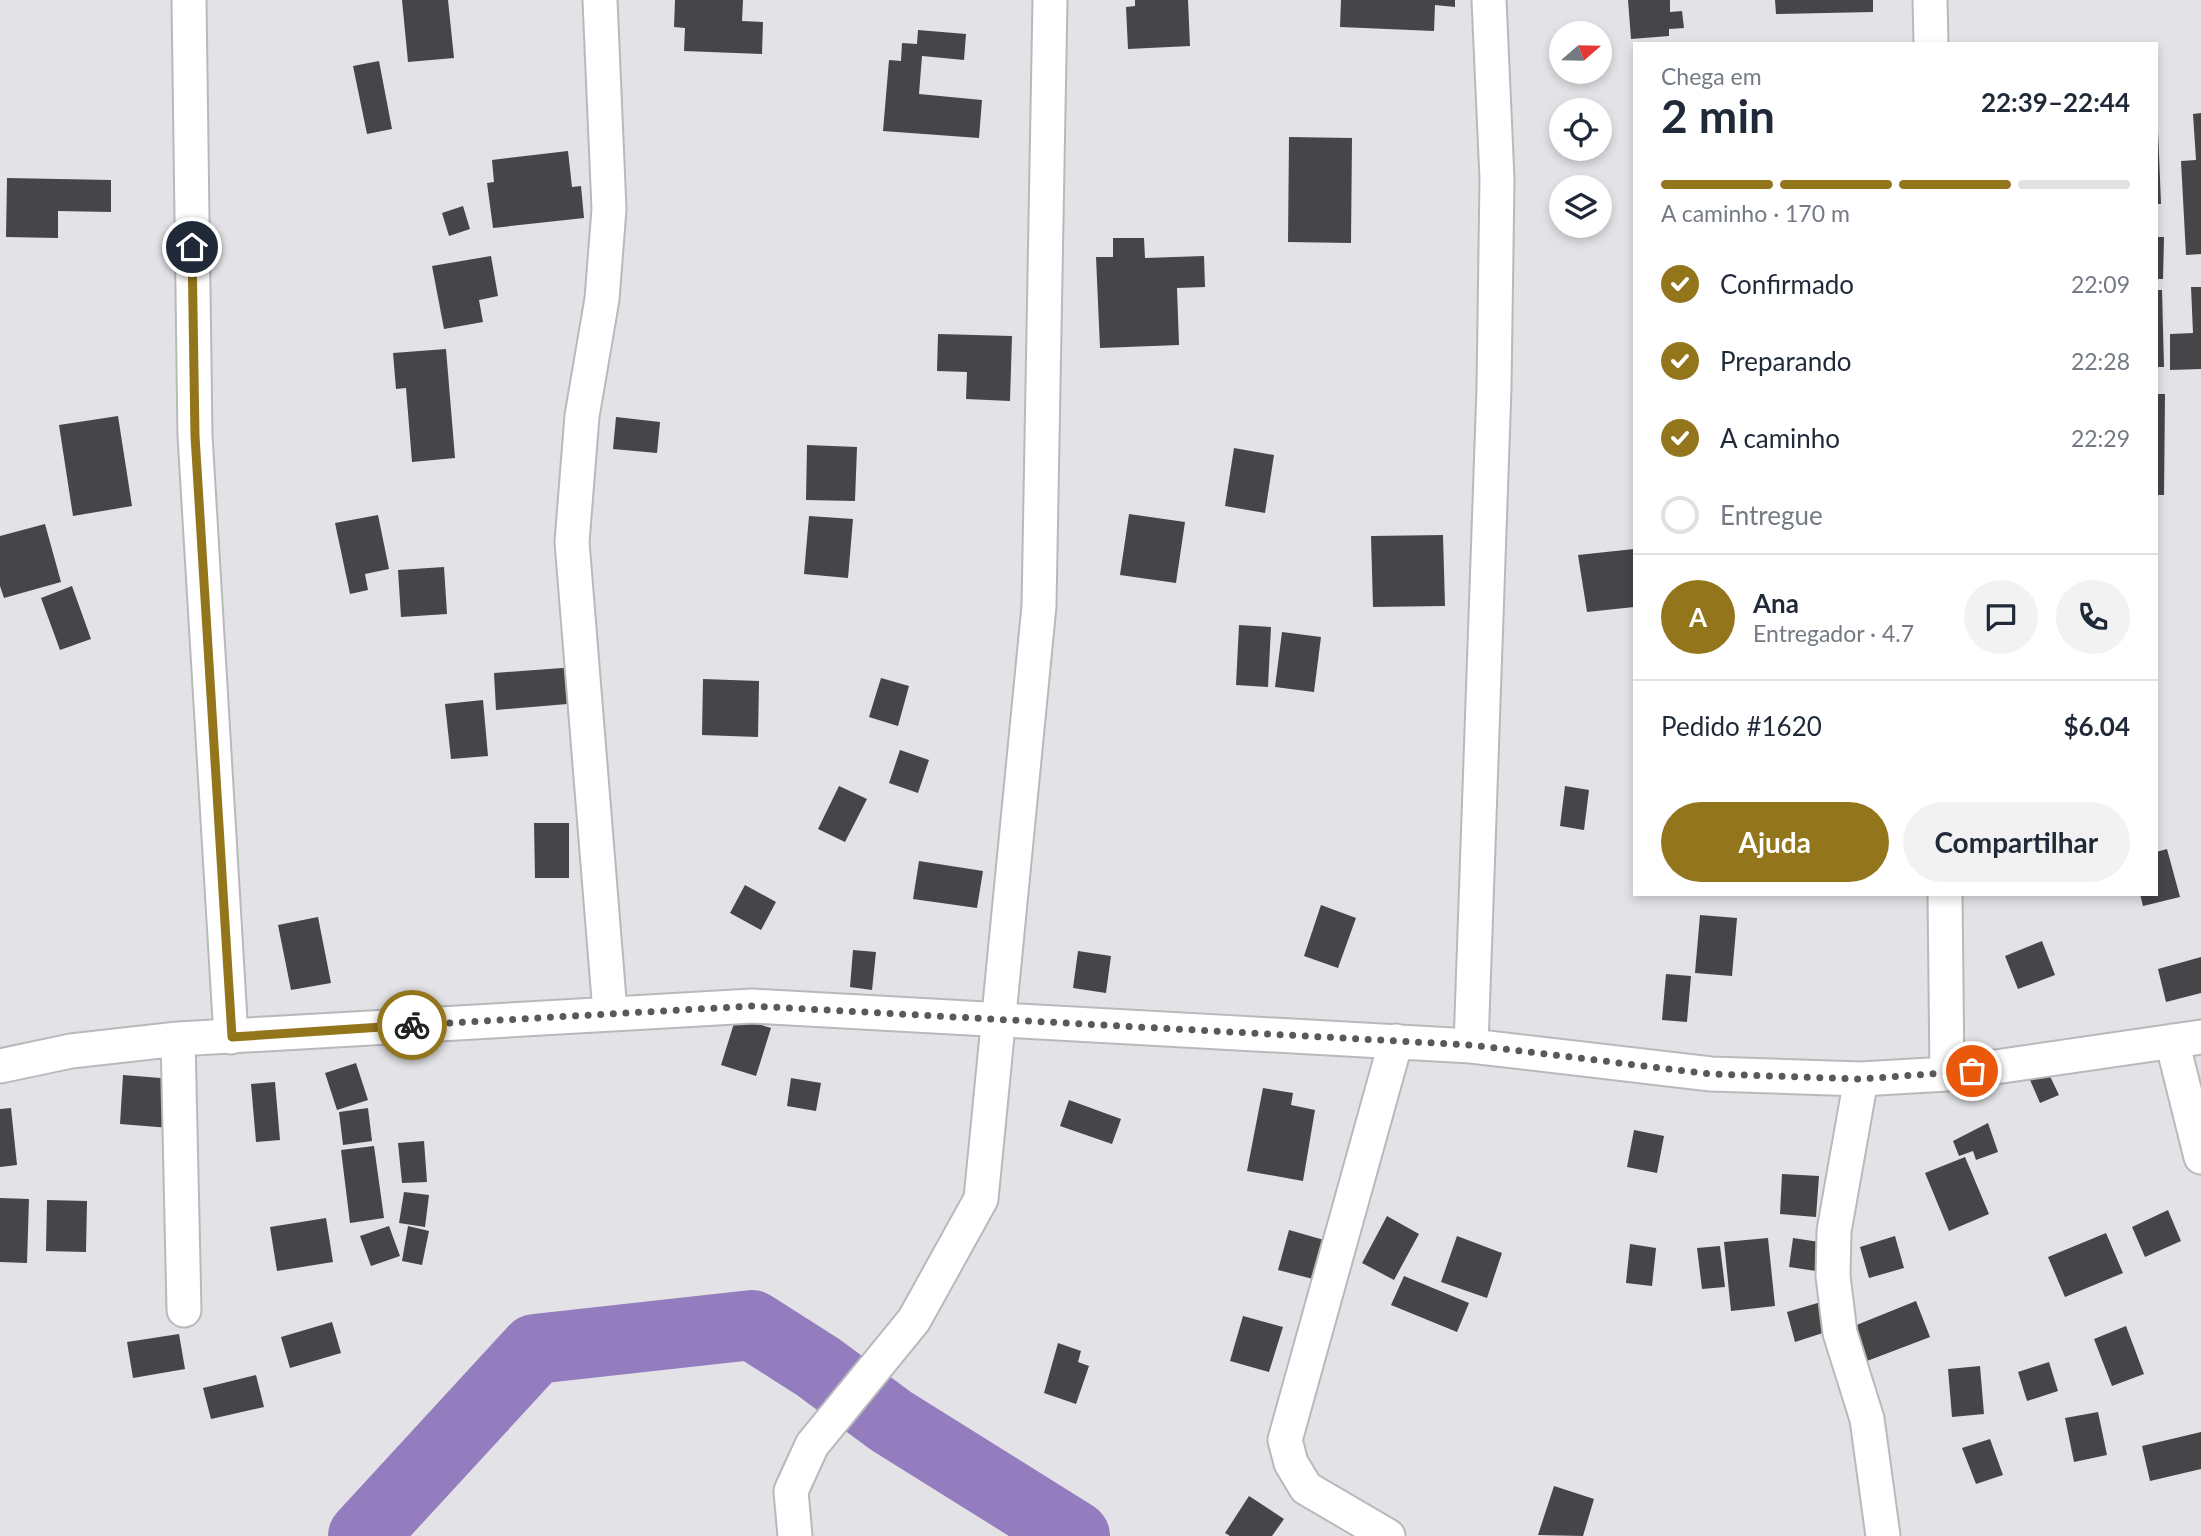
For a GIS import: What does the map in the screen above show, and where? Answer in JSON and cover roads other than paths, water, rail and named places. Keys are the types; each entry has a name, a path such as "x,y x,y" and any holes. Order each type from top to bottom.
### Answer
{"street":[{"path":"189,0 195,436 232,1037"},
{"path":"600,0 609,209 603,299 582,416 572,542 584,658 610,1012"},
{"path":"794,1536 791,1491 812,1445 914,1320 981,1199 996,1018 1039,606 1050,0"},
{"path":"1471,1045 1494,360 1497,179 1489,0"},
{"path":"1930,0 1931,42"},
{"path":"1945,896 1947,1074"},
{"path":"0,1066 71,1051 178,1039 610,1012 752,1006 1471,1045 1711,1074 1861,1079 1947,1074 2187,1039 2201,1157"},
{"path":"178,1039 184,1310"},
{"path":"1388,1536 1306,1488 1291,1463 1285,1440 1396,1041"},
{"path":"1861,1079 1835,1231 1833,1276 1840,1333 1867,1419 1883,1536"}],"waterway":[{"path":"363,1536 535,1349 752,1325 818,1367 891,1421 1075,1536"}]}
